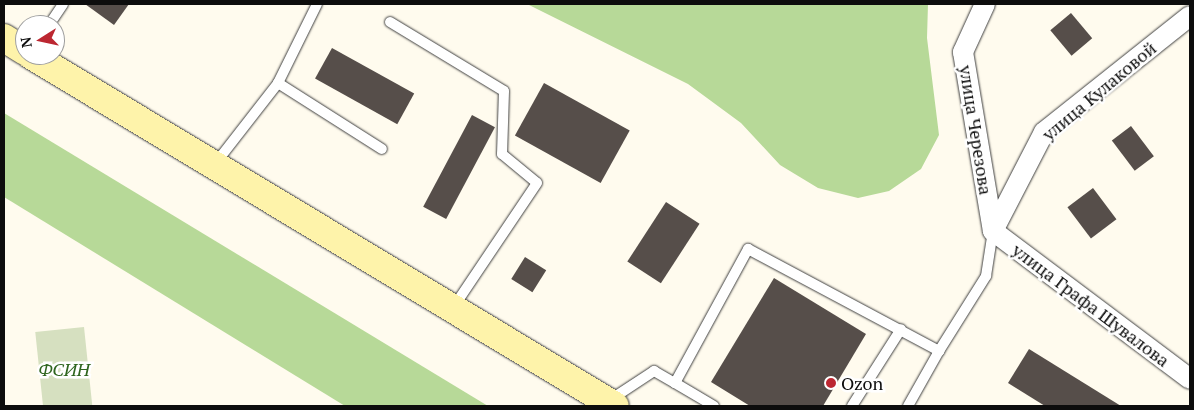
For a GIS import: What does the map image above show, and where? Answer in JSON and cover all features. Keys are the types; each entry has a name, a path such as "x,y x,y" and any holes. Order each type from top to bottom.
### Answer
{"street":[{"name":"улица Черезова","path":"985,4 963,52 992,230"},
{"name":"улица Кулаковой","path":"992,230 1044,132 1190,16"},
{"path":"4,38 15,45"},
{"path":"49,65 611,404"},
{"name":"улица Графа Шувалова","path":"992,230 1190,379"}],"lane":[{"path":"56,15 63,4"},
{"path":"214,165 278,83 317,4"},
{"path":"390,22 504,91 502,154 537,183 452,308"},
{"path":"278,83 382,150"},
{"path":"908,406 939,351 986,276 992,230"},
{"path":"675,383 748,249 939,351"},
{"path":"852,406 901,330"},
{"path":"611,404 654,371 714,406"}],"green space":[{"path":"527,4 928,4 927,38 939,135 921,169 889,191 858,198 818,188 780,165 741,123 688,84"},
{"path":"4,113 488,406 345,406 4,197"},
{"name":"ФСИН","path":"84,327 92,406 43,406 35,332"}],"building":[{"path":"85,4 129,4 114,25"},
{"path":"1071,13 1092,38 1072,56 1050,30"},
{"path":"332,48 414,94 397,124 315,79"},
{"path":"544,83 630,131 601,183 515,135"},
{"path":"472,115 495,127 446,219 423,207"},
{"path":"1131,126 1154,156 1135,171 1112,140"},
{"path":"1093,188 1116,219 1091,238 1067,207"},
{"path":"666,202 700,224 661,283 627,262"},
{"path":"525,257 546,270 532,292 511,279"},
{"path":"774,278 866,334 823,406 750,406 711,382"},
{"path":"1029,349 1121,406 1045,406 1008,383"}],"place":[{"name":"Ozon","path":"831,383"}]}
